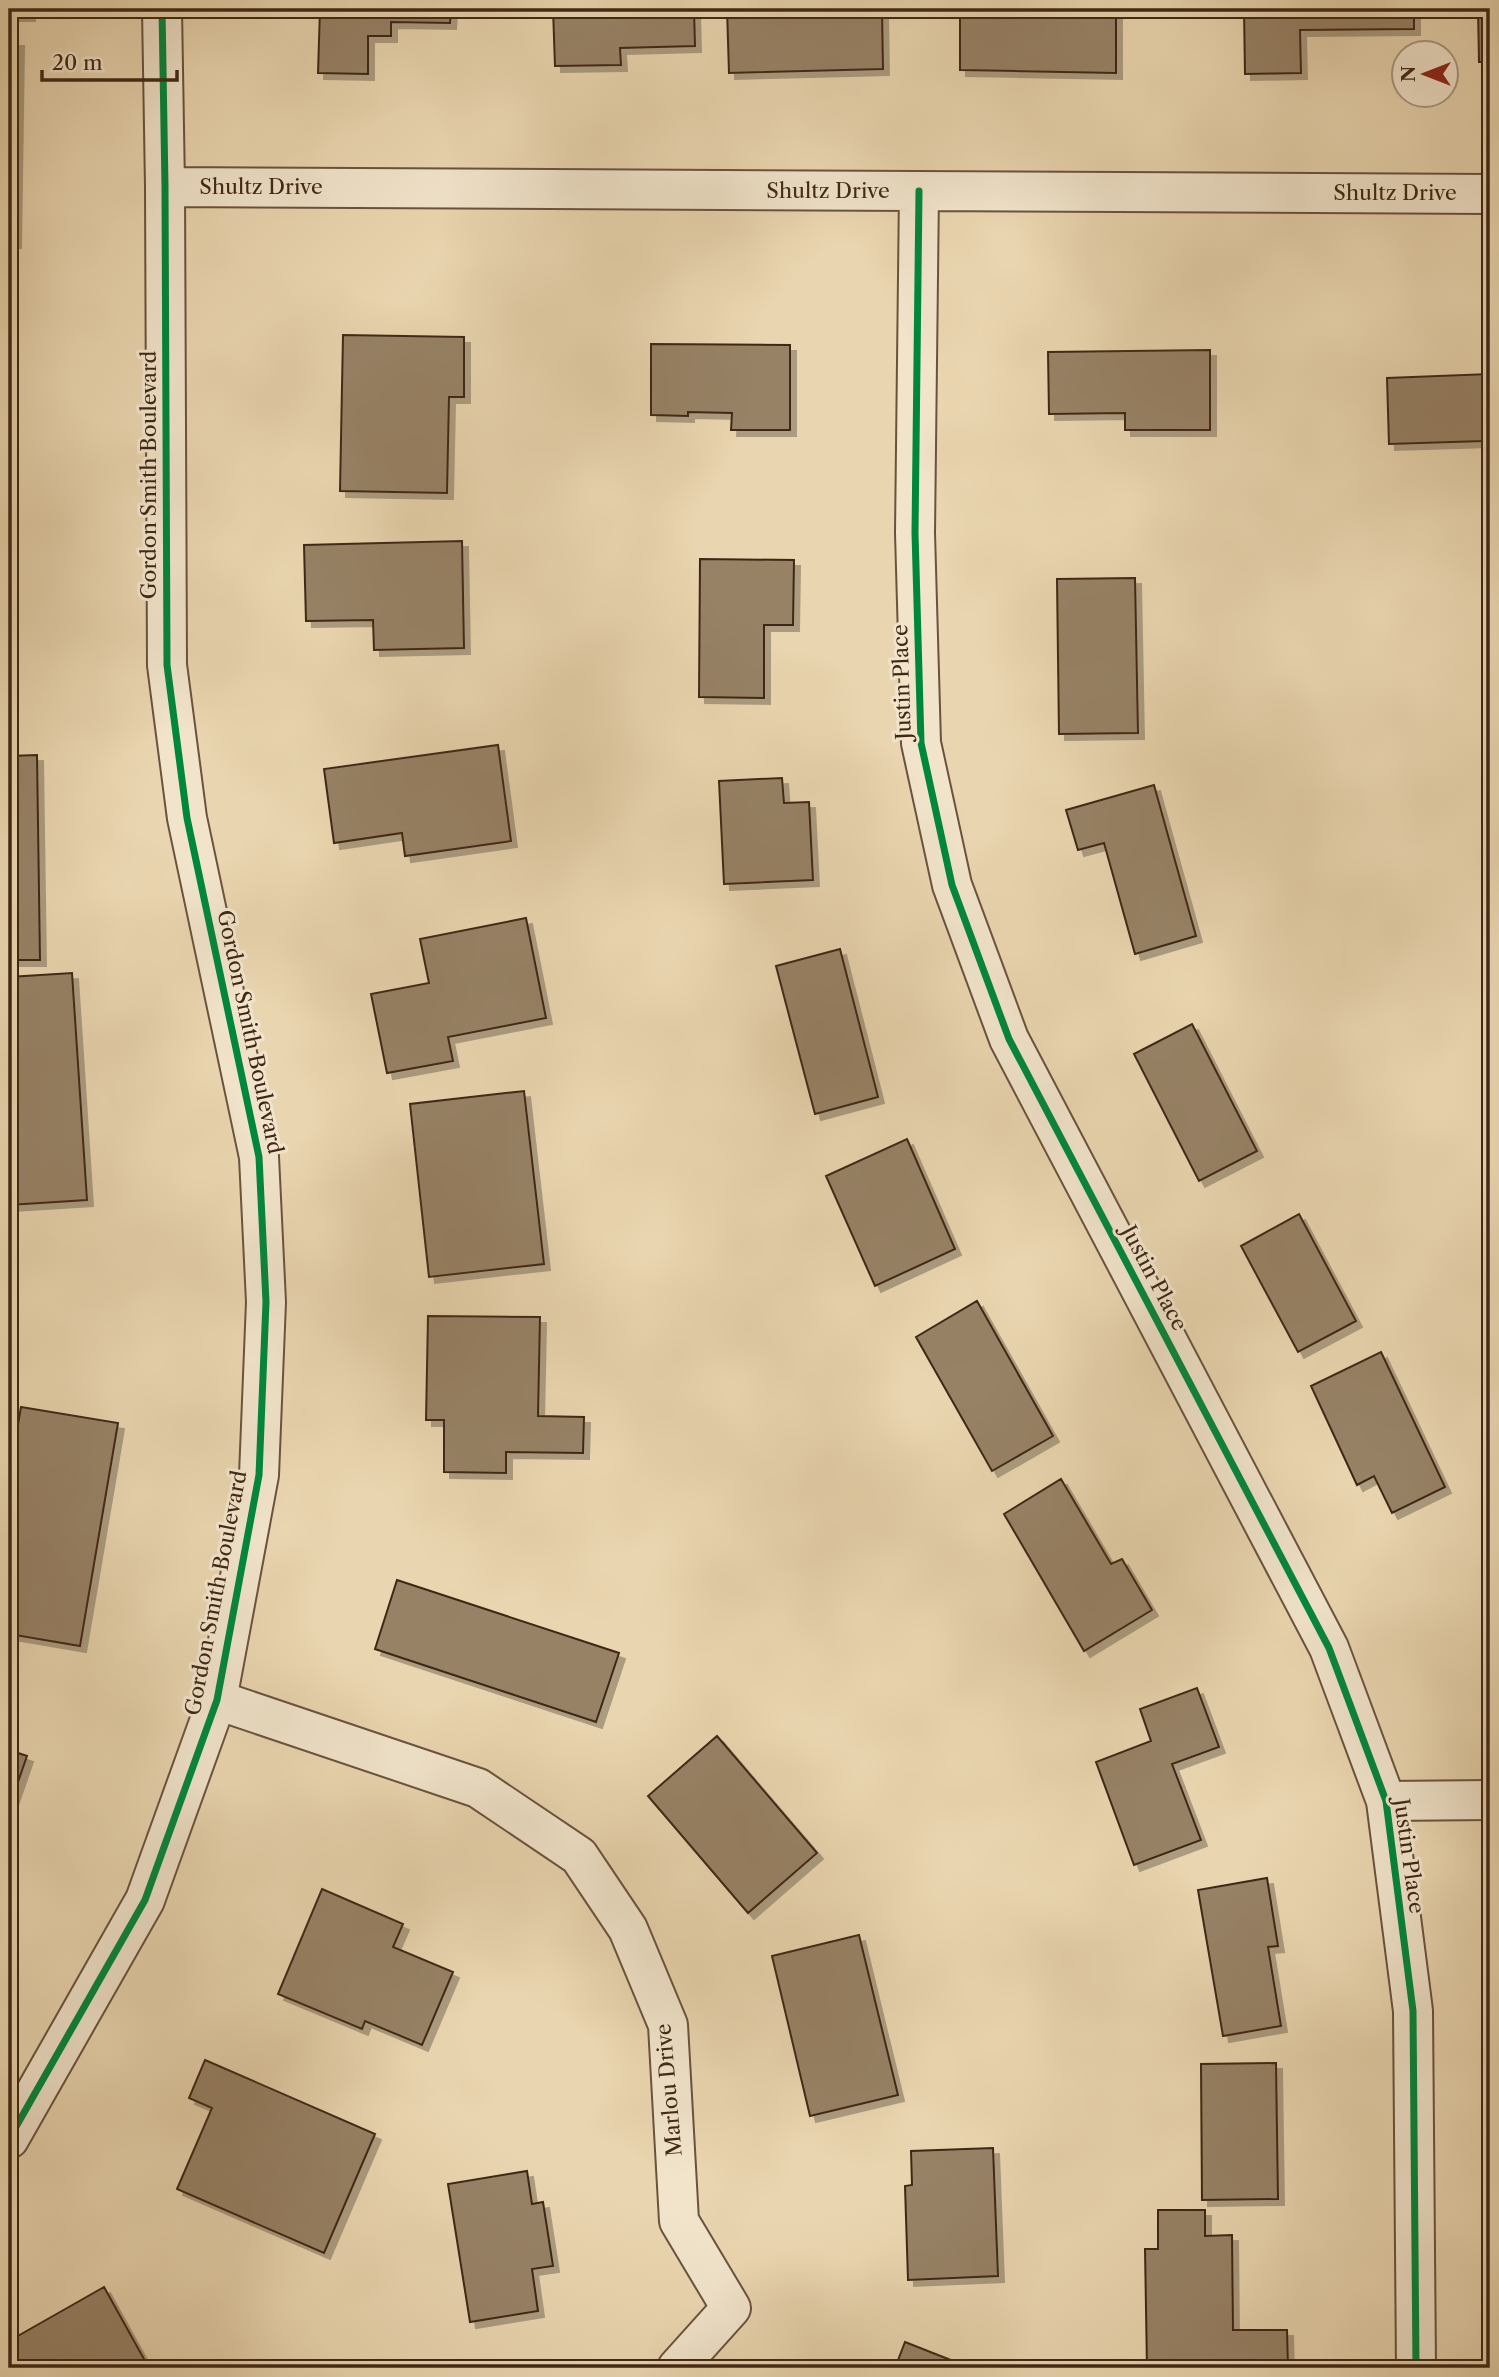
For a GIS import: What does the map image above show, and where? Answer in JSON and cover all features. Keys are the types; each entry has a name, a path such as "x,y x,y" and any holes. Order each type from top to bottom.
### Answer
{"street":[{"name":"Gordon Smith Boulevard","path":"9,2140 145,1900 217,1700 259,1475 266,1302 259,1157 187,818 167,665 162,9"},
{"name":"Shultz Drive","path":"165,187 1490,194"},
{"name":"Justin Place","path":"919,191 915,533 921,743 951,885 1009,1039 1329,1648 1386,1801 1413,2011 1416,2368"},
{"name":"Marlou Drive","path":"217,1700 478,1788 579,1856 628,1929 668,2025 678,2221 731,2308 677,2368"},
{"path":"1386,1801 1490,1800"}],"building":[{"path":"9,9 29,9 29,15 9,15"},
{"path":"320,9 451,9 450,23 391,22 391,36 368,36 368,74 318,73"},
{"path":"553,9 694,9 695,46 620,48 621,65 555,66"},
{"path":"727,9 882,9 883,69 729,73"},
{"path":"960,9 1116,9 1116,73 960,70"},
{"path":"1244,9 1414,9 1414,29 1300,30 1301,73 1245,74"},
{"path":"1478,9 1490,9 1490,62 1479,62"},
{"path":"9,40 18,40 15,242 9,242"},
{"path":"343,335 464,337 464,397 449,397 447,493 340,491"},
{"path":"651,344 790,345 790,430 731,430 732,413 651,415"},
{"path":"1210,350 1210,430 1125,430 1125,413 1049,414 1048,352"},
{"path":"1490,374 1490,430 1483,431 1483,441 1389,444 1387,378"},
{"path":"462,541 464,648 374,650 373,620 306,621 304,545"},
{"path":"700,559 794,560 793,625 764,625 764,698 699,697"},
{"path":"1135,578 1138,733 1059,734 1057,579"},
{"path":"9,660 10,726 9,726"},
{"path":"498,745 511,841 405,856 402,833 334,843 324,769"},
{"path":"37,755 40,960 9,960 9,756"},
{"path":"782,778 784,803 809,802 813,880 724,884 719,781"},
{"path":"1154,785 1196,936 1135,954 1104,843 1078,850 1066,810"},
{"path":"526,918 546,1018 448,1037 453,1061 387,1073 371,994 429,983 420,939"},
{"path":"840,949 878,1097 815,1114 776,966"},
{"path":"72,973 87,1200 9,1205 9,977"},
{"path":"1192,1024 1257,1151 1199,1181 1134,1054"},
{"path":"524,1091 544,1264 429,1277 410,1104"},
{"path":"907,1139 955,1249 875,1286 826,1176"},
{"path":"1299,1214 1356,1321 1298,1352 1241,1246"},
{"path":"977,1301 1053,1436 992,1471 916,1337"},
{"path":"428,1316 540,1317 538,1416 584,1417 583,1453 506,1452 506,1473 444,1472 444,1420 426,1420"},
{"path":"1381,1352 1445,1487 1392,1513 1374,1476 1357,1485 1311,1386"},
{"path":"21,1407 118,1423 80,1646 9,1634 9,1477"},
{"path":"1061,1479 1111,1564 1122,1559 1152,1610 1084,1651 1004,1514"},
{"path":"397,1580 619,1653 596,1722 375,1649"},
{"path":"1197,1688 1219,1747 1172,1764 1201,1840 1134,1865 1096,1762 1151,1741 1140,1709"},
{"path":"717,1736 817,1853 748,1913 648,1796"},
{"path":"9,1750 27,1756 9,1808"},
{"path":"1267,1878 1278,1946 1268,1947 1281,2026 1223,2036 1198,1890"},
{"path":"322,1889 403,1924 393,1947 453,1972 422,2045 365,2021 362,2029 278,1994"},
{"path":"859,1935 898,2095 810,2116 772,1956"},
{"path":"205,2060 375,2134 324,2253 177,2189 212,2108 189,2098"},
{"path":"1276,2063 1278,2199 1202,2200 1201,2064"},
{"path":"993,2148 998,2276 908,2280 905,2186 912,2185 911,2151"},
{"path":"527,2171 532,2204 543,2202 553,2266 532,2269 538,2311 470,2322 448,2184"},
{"path":"1158,2210 1205,2210 1205,2236 1232,2235 1233,2330 1287,2330 1288,2368 1147,2368 1145,2249 1158,2249"},
{"path":"104,2287 149,2368 9,2368 9,2341"},
{"path":"905,2342 971,2368 895,2368"}],"cycle path":[{"path":"9,2139 145,1900 217,1700 259,1475 266,1302 259,1157 187,818 167,665 162,9"},
{"path":"919,191 915,533 921,743 952,885 1009,1039 1329,1648 1386,1801 1413,2011 1416,2368"}]}
